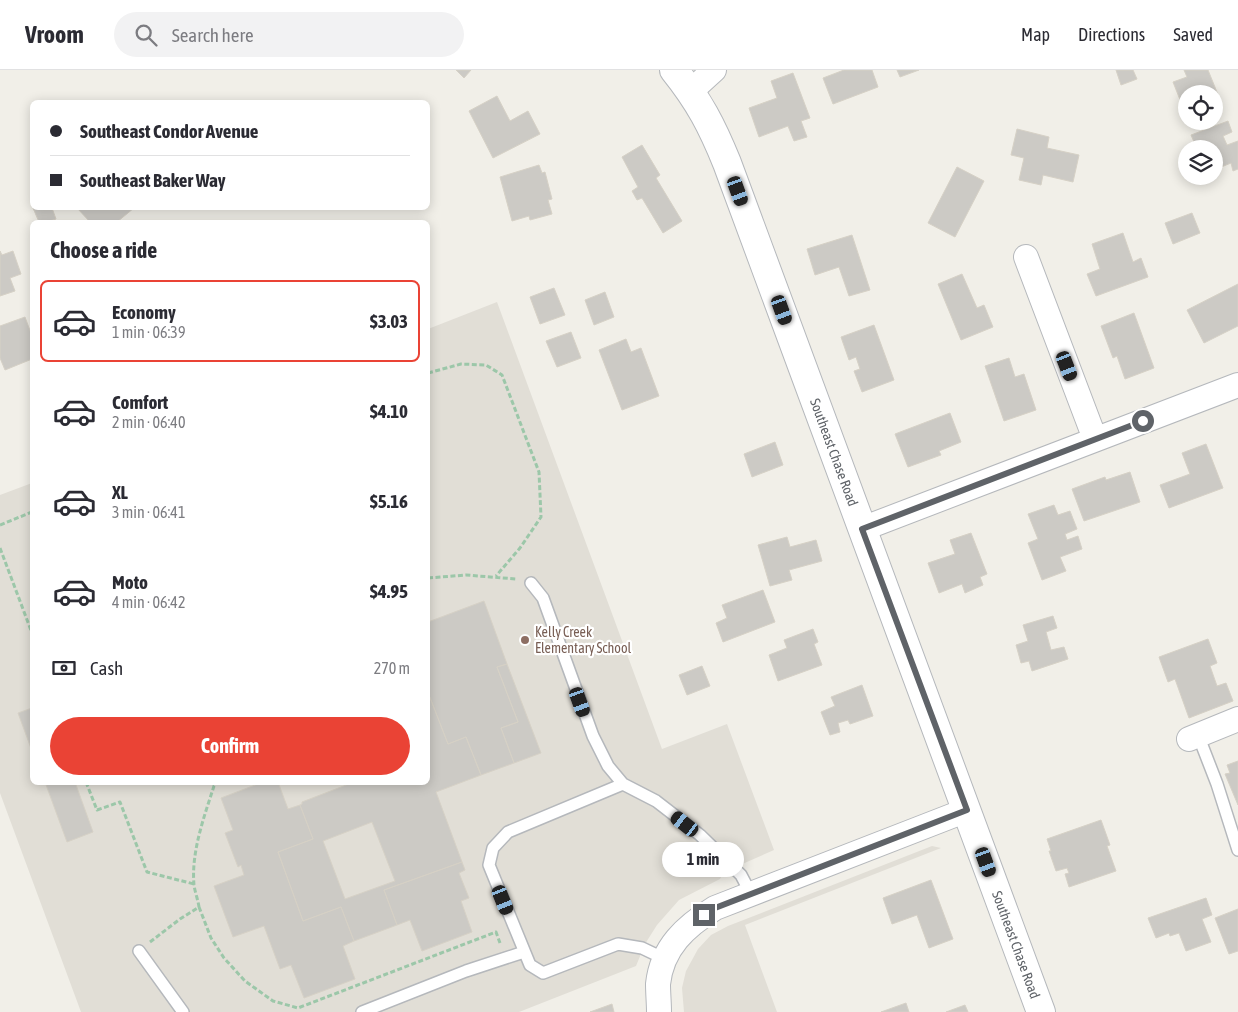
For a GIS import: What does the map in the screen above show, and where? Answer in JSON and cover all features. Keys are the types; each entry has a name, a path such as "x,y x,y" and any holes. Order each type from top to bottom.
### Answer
{"street":[{"name":"Southeast Chase Road","path":"674,70 691,91 712,126 727,162 1041,1012"},
{"path":"691,91 714,70"},
{"path":"1026,257 1095,439"},
{"path":"862,529 1238,384"},
{"path":"1194,737 1238,719"},
{"path":"659,1012 658,983 665,959 676,939 694,922 715,908 967,810"}],"lane":[{"path":"531,583 543,598 593,736 608,766 623,784 656,800 700,835 741,875 751,894"},
{"path":"1194,737 1217,784 1238,850"},
{"path":"623,784 508,832 493,848 489,865 530,965 543,973 618,944 642,948 665,959"},
{"path":"139,951 183,1012"},
{"path":"362,1012 466,971 524,952"}],"path":[{"path":"430,372 461,364 486,365 502,375 539,472 541,517 520,548 496,576"},
{"path":"0,525 30,513"},
{"path":"0,548 30,628"},
{"path":"430,578 466,575 496,576 531,583"},
{"path":"87,785 96,810 120,802 147,872 194,884"},
{"path":"215,785 202,821 195,859 194,884 200,907 211,938 224,958 246,981 273,1001 298,1008 496,932 506,958"},
{"path":"139,951 180,919 200,907"}],"shaded area":[{"name":"Kelly Creek Elementary School","path":"497,302 662,749 727,724 774,850 724,872 720,879 679,900 657,925 645,944 636,966 519,1012 81,1012 0,793 0,495 30,484 30,785 430,785 430,328"},
{"path":"932,846 941,848 745,925 777,1012 684,1012 682,988 686,971 698,949 711,935 728,926"}],"building":[{"path":"456,70 471,70 464,78"},
{"path":"844,70 872,70 878,87 833,104 823,78"},
{"path":"897,70 919,70 900,77"},
{"path":"1116,70 1133,70 1137,79 1121,85"},
{"path":"1184,70 1208,70 1214,85 1178,85 1178,95 1173,82 1187,77"},
{"path":"793,73 810,118 801,121 807,137 794,141 788,126 759,137 749,108 777,98 771,81"},
{"path":"497,96 510,121 528,111 540,134 493,158 469,111"},
{"path":"1228,121 1232,132 1223,136 1227,145 1238,141 1238,169 1233,171 1231,163 1223,166 1223,140 1193,140 1191,135 1204,130 1223,130 1223,123"},
{"path":"1017,129 1049,137 1047,148 1079,155 1073,182 1043,175 1041,185 1019,180 1024,158 1011,155"},
{"path":"642,145 660,175 656,178 682,221 663,233 642,198 637,200 632,191 638,187 622,157"},
{"path":"539,165 542,173 545,172 552,199 548,200 552,214 530,220 529,216 512,221 500,177"},
{"path":"957,167 984,181 955,237 928,223"},
{"path":"34,210 53,210 56,219 53,220 38,220"},
{"path":"79,210 132,210 119,220 88,220"},
{"path":"1192,213 1200,233 1173,244 1165,223"},
{"path":"1123,233 1133,262 1141,258 1148,277 1096,296 1087,274 1100,269 1092,244"},
{"path":"852,235 870,290 849,296 839,267 815,275 807,249"},
{"path":"0,251 2,255 13,251 21,274 10,278 15,291 0,296"},
{"path":"962,274 977,308 984,305 993,327 961,340 938,284"},
{"path":"1238,284 1238,326 1204,343 1187,310"},
{"path":"554,288 565,315 540,324 530,297"},
{"path":"605,292 614,317 594,325 585,300"},
{"path":"1134,313 1154,368 1125,379 1117,356 1113,358 1101,326"},
{"path":"25,317 30,331 30,360 5,370 0,358 0,326"},
{"path":"874,325 894,380 862,392 854,371 860,369 856,357 849,360 841,337"},
{"path":"571,332 581,358 557,367 546,341"},
{"path":"626,339 631,352 641,348 659,396 622,410 599,350"},
{"path":"1009,358 1015,377 1024,374 1036,410 1004,421 985,366"},
{"path":"950,413 961,442 939,451 941,455 908,467 895,434"},
{"path":"775,442 783,465 752,477 744,454"},
{"path":"1206,444 1223,488 1169,508 1160,485 1190,474 1182,453"},
{"path":"1130,472 1140,502 1084,521 1072,489 1105,477 1106,480"},
{"path":"1054,505 1058,515 1070,511 1077,529 1065,534 1067,540 1078,536 1082,549 1060,557 1066,571 1042,580 1028,543 1038,539 1028,514"},
{"path":"971,533 987,574 980,577 983,585 965,593 962,584 939,593 928,563 955,554 950,540"},
{"path":"787,537 790,547 816,540 822,561 789,570 792,580 770,586 758,545"},
{"path":"763,590 775,622 723,642 716,623 727,618 722,605"},
{"path":"484,601 507,664 497,667 518,722 501,728 514,763 481,775 466,737 448,744 430,698 430,621"},
{"path":"1053,616 1057,628 1046,632 1051,650 1064,647 1068,659 1032,671 1029,661 1021,663 1016,645 1028,641 1023,625"},
{"path":"813,629 818,642 814,644 822,665 778,681 769,655 787,648 784,640"},
{"path":"1208,639 1217,663 1210,666 1217,686 1226,683 1233,701 1189,718 1175,679 1168,682 1159,657"},
{"path":"507,664 541,753 514,763 501,728 518,722 497,667"},
{"path":"702,666 710,686 687,695 679,675"},
{"path":"862,685 873,716 850,724 848,720 838,723 840,732 830,735 821,712 835,706 831,697"},
{"path":"430,698 448,744 466,737 481,775 436,792 462,862 384,890 397,925 354,941 341,907 303,921 278,852 313,839 300,805 302,802 346,785 430,785","holes":["372,822 395,881 345,899 323,841"]},
{"path":"30,709 30,746 18,713"},
{"path":"1238,761 1238,805 1225,774 1230,773 1227,765"},
{"path":"46,785 76,785 93,832 67,842"},
{"path":"255,785 279,785 288,809 300,805 313,839 278,852 303,921 341,907 354,941 343,946 355,979 304,998 291,965 280,969 264,926 233,937 214,886 244,875 241,865 238,867 225,833 233,830 221,798"},
{"path":"1101,820 1110,845 1107,846 1116,871 1069,887 1065,874 1069,873 1067,868 1056,871 1047,839"},
{"path":"462,862 465,870 459,873 469,898 461,901 472,932 422,951 410,920 397,925 384,890"},
{"path":"931,880 953,939 929,948 917,915 892,924 883,898"},
{"path":"1206,898 1212,915 1202,919 1211,942 1186,951 1179,933 1170,936 1169,933 1156,938 1148,918"},
{"path":"1238,909 1238,951 1229,954 1215,918"},
{"path":"906,1003 909,1012 881,1012"},
{"path":"612,1004 614,1012 590,1012"},
{"path":"965,1005 968,1012 946,1012"}],"place":[{"name":"Kelly Creek Elementary School","path":"525,640"}],"route":[{"path":"704,915 715,908 967,810 862,529 1143,421"}]}
